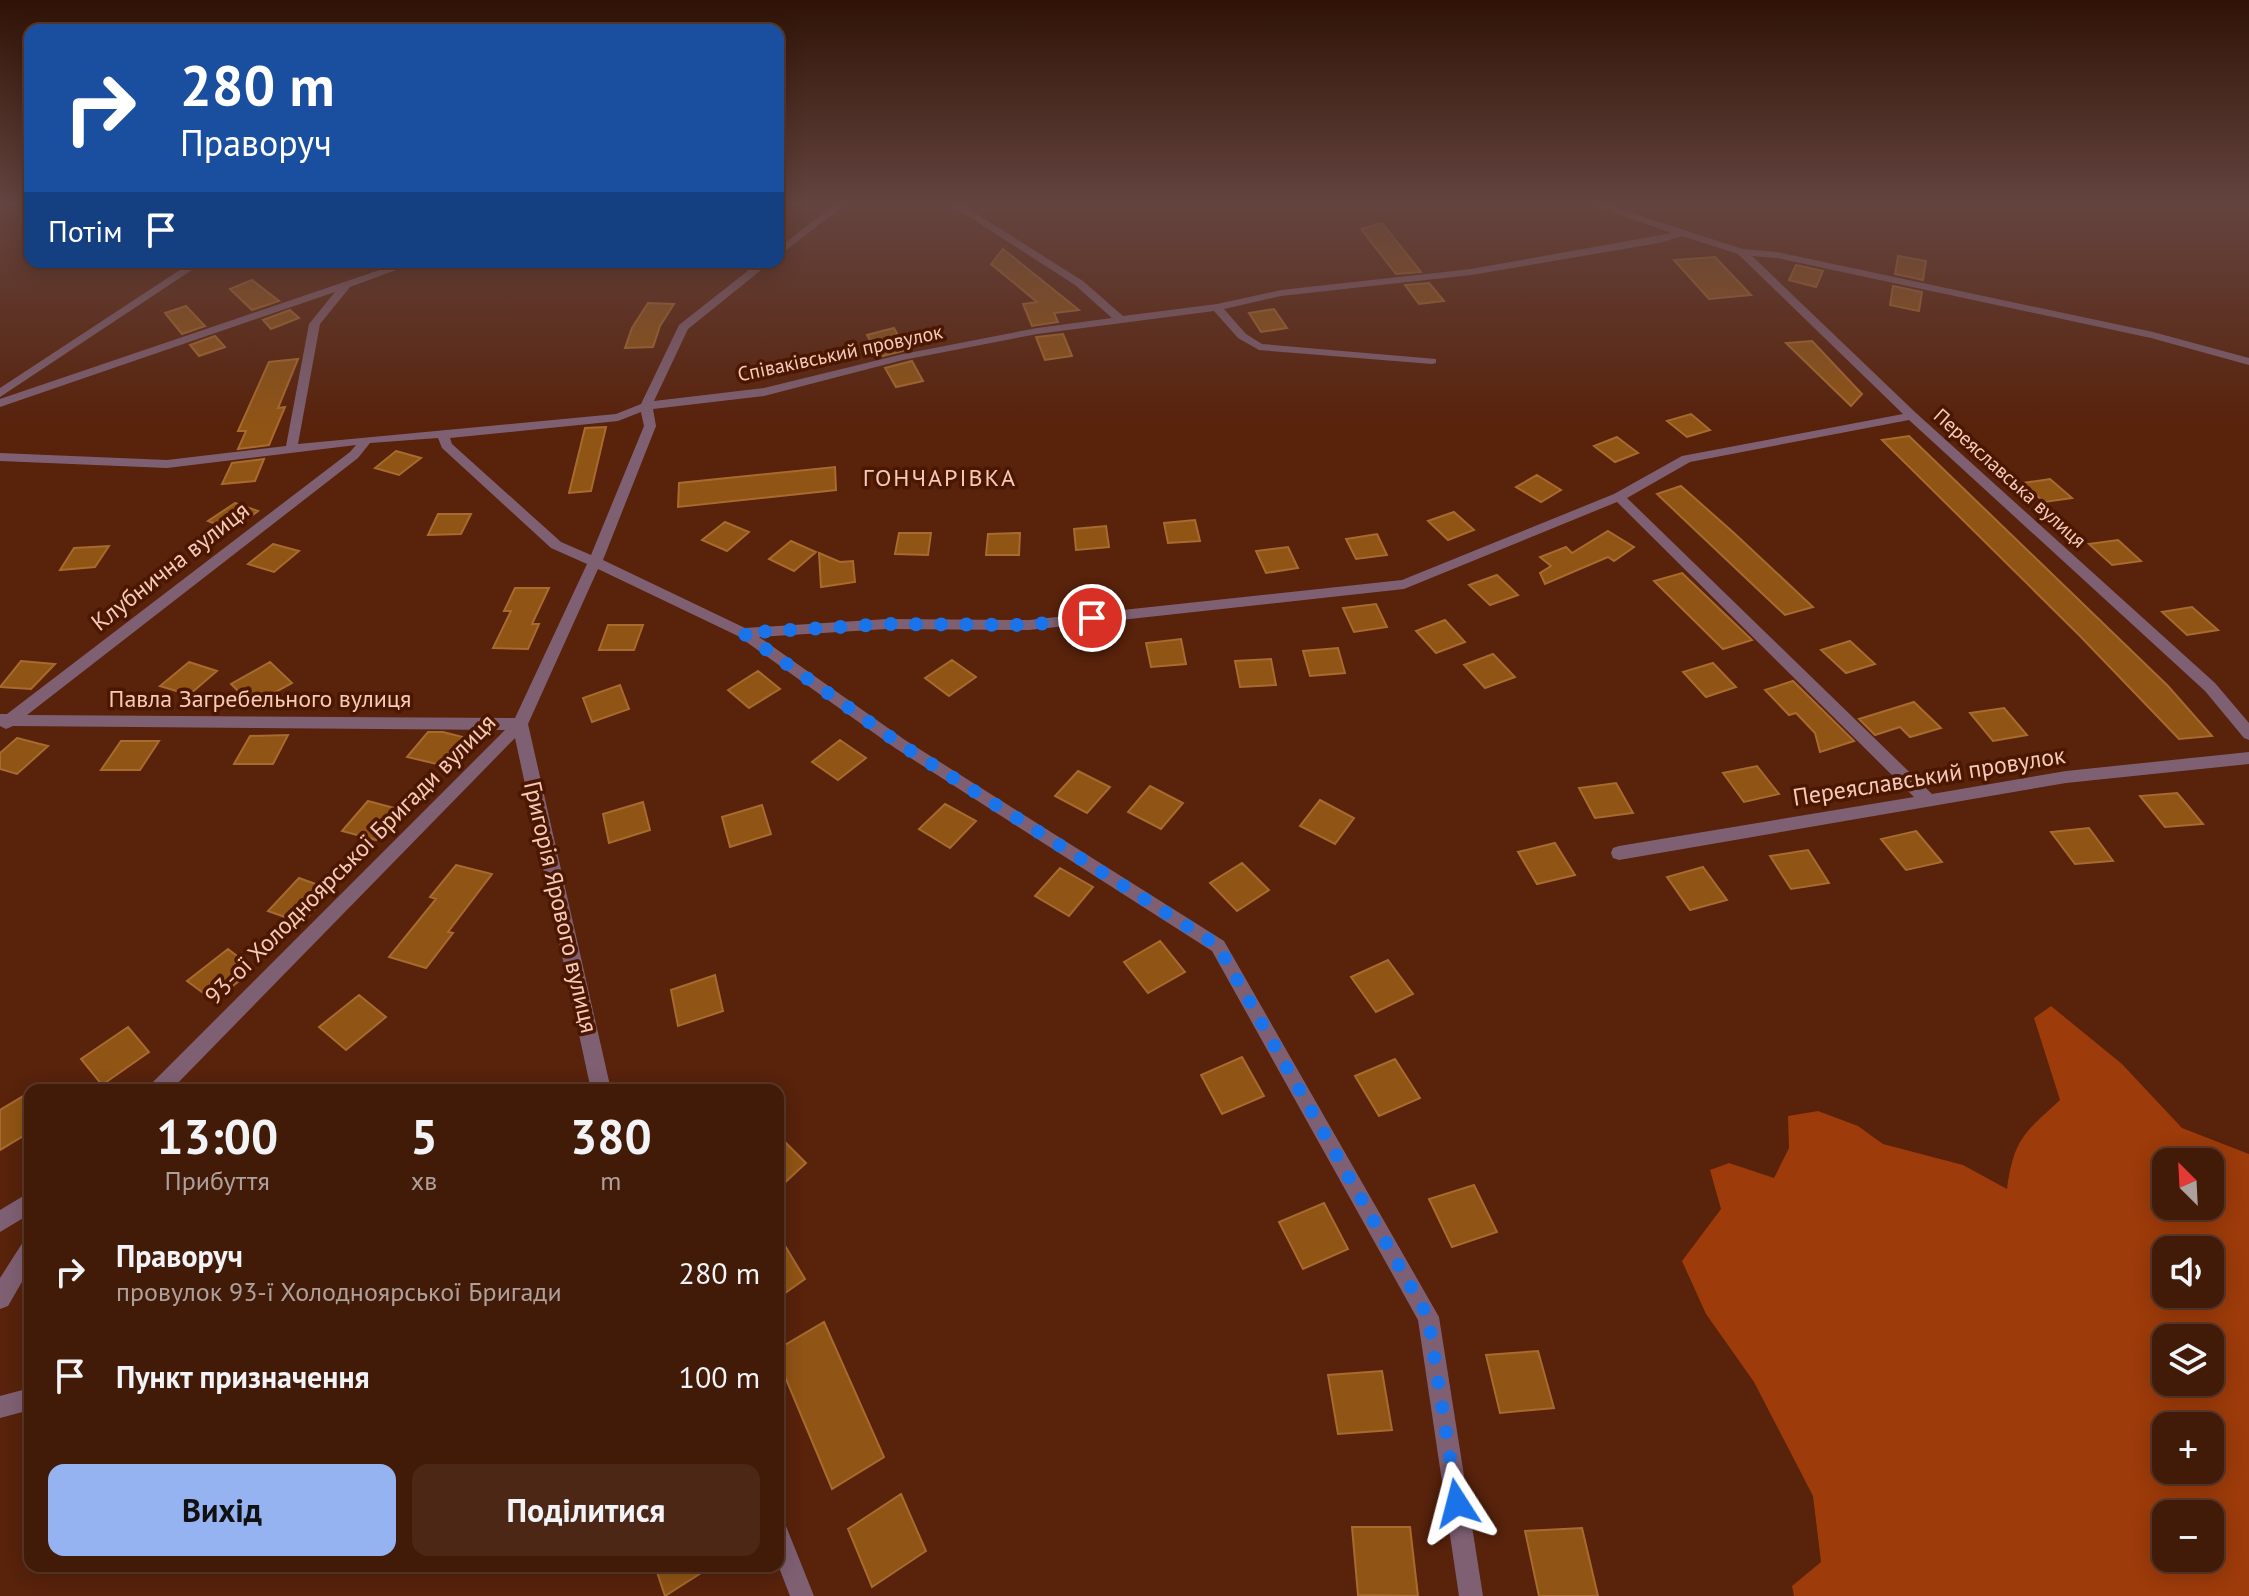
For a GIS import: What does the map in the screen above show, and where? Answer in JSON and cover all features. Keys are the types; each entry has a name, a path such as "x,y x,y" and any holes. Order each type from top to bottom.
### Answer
{"street":[{"path":"0,393 175,277"},
{"path":"0,403 367,277"},
{"name":"93-ої Холодноярської Бригади вулиця","path":"164,1084 520,724 595,562 650,426 646,406 683,327 746,277"},
{"path":"1070,277 1122,321"},
{"name":"Співаківський провулок","path":"0,457 167,464 366,440 618,417 646,406 764,392 903,357 1037,331 1217,307 1281,293 1421,277"},
{"name":"Переяславська вулиця","path":"1768,277 1912,416 2210,687 2249,734"},
{"path":"1883,277 2153,335 2249,362"},
{"path":"291,450 315,324 348,284"},
{"path":"1217,307 1242,336 1259,347 1432,361"},
{"path":"743,633 887,624 1029,625 1404,584 1619,497 1686,459 1912,416"},
{"path":"443,435 446,445 556,545 743,633 900,744 1218,946 1428,1317 1471,1596"},
{"name":"Клубнична вулиця","path":"3,723 354,455 366,440"},
{"path":"1619,497 1927,799"},
{"name":"Павла Загребельного вулиця","path":"3,723 520,724"},
{"name":"Григорія Ярового вулиця","path":"520,724 600,1084"},
{"name":"Переяславський провулок","path":"1619,853 2066,777 2249,758"},
{"path":"0,1222 24,1206"},
{"path":"0,1298 24,1259"},
{"path":"0,1407 24,1401"},
{"path":"784,1550 802,1596"}],"shaded area":[{"path":"2051,1006 2122,1064 2182,1128 2249,1154 2249,1596 1794,1596 1792,1586 1821,1562 1813,1496 1754,1382 1706,1314 1682,1261 1721,1209 1710,1170 1729,1163 1774,1178 1789,1148 1788,1116 1818,1111 1858,1126 1883,1144 1963,1165 2007,1189 2017,1148 2029,1129 2060,1100 2034,1018"}],"building":[{"path":"1007,277 1038,277 1079,310 1054,313 1058,322 1032,326 1023,304 1037,302"},
{"path":"1690,277 1734,277 1751,295 1709,299"},
{"path":"1790,277 1820,277 1816,287 1789,280"},
{"path":"252,280 279,301 252,310 230,289"},
{"path":"1429,283 1444,301 1419,304 1405,285"},
{"path":"1893,286 1922,292 1919,311 1890,305"},
{"path":"648,303 674,304 660,326 653,347 625,348 632,328"},
{"path":"186,306 205,326 182,334 165,313"},
{"path":"1274,309 1287,328 1261,332 1249,313"},
{"path":"290,310 299,318 271,329 263,320"},
{"path":"894,328 906,350 879,357 867,335"},
{"path":"1063,334 1072,356 1045,360 1036,337"},
{"path":"215,336 225,347 199,356 190,345"},
{"path":"1812,341 1862,394 1851,406 1786,343"},
{"path":"298,359 278,408 285,407 269,445 238,449 246,431 238,431 269,362"},
{"path":"912,361 923,381 896,387 885,368"},
{"path":"1691,414 1710,430 1687,437 1667,421"},
{"path":"606,427 591,491 569,493 585,428"},
{"path":"1909,436 2168,686 2212,736 2179,739 1882,440"},
{"path":"1617,437 1638,453 1615,462 1594,446"},
{"path":"396,451 421,458 399,475 375,468"},
{"path":"264,459 255,481 222,484 232,463"},
{"path":"835,467 836,490 678,507 679,483"},
{"path":"1537,475 1561,490 1541,502 1516,487"},
{"path":"2050,479 2072,498 2044,502 2023,483"},
{"path":"1681,486 1813,607 1785,615 1657,494"},
{"path":"235,503 258,511 232,530 208,521"},
{"path":"1454,512 1474,530 1448,540 1428,521"},
{"path":"438,514 471,514 461,534 428,535"},
{"path":"1195,520 1200,541 1168,543 1164,523"},
{"path":"725,522 749,532 727,551 702,540"},
{"path":"1106,526 1109,547 1076,550 1074,529"},
{"path":"1608,531 1634,547 1614,561 1608,557 1545,584 1540,573 1551,566 1540,557 1566,547 1572,553"},
{"path":"899,533 931,533 928,555 895,554"},
{"path":"1020,533 1019,555 986,555 988,534"},
{"path":"1377,534 1387,555 1356,559 1346,539"},
{"path":"2118,540 2141,561 2112,565 2089,544"},
{"path":"791,541 816,552 794,571 769,559"},
{"path":"273,544 299,551 274,572 248,564"},
{"path":"109,546 95,567 60,570 74,548"},
{"path":"1288,547 1298,568 1266,573 1256,551"},
{"path":"819,553 840,562 853,561 855,582 821,587"},
{"path":"1682,573 1752,640 1723,649 1654,581"},
{"path":"1497,575 1518,595 1490,605 1469,585"},
{"path":"515,588 549,588 532,624 539,624 528,649 493,648 511,611 504,611"},
{"path":"1376,604 1387,627 1354,632 1343,608"},
{"path":"2192,607 2218,630 2187,635 2162,612"},
{"path":"1445,620 1465,642 1436,653 1416,631"},
{"path":"608,625 643,625 634,650 599,650"},
{"path":"1181,639 1186,664 1151,667 1146,643"},
{"path":"1850,641 1875,664 1846,673 1821,650"},
{"path":"1338,648 1345,673 1310,676 1303,651"},
{"path":"1493,654 1515,677 1485,688 1464,665"},
{"path":"1271,659 1276,685 1240,687 1235,661"},
{"path":"952,660 976,677 949,696 925,678"},
{"path":"21,661 55,664 31,689 0,687"},
{"path":"189,662 217,671 189,695 160,686"},
{"path":"270,662 292,683 252,705 231,684"},
{"path":"1713,663 1736,687 1706,697 1683,672"},
{"path":"758,671 780,689 749,708 728,690"},
{"path":"1793,681 1854,741 1820,752 1815,733 1796,713 1789,715 1765,690"},
{"path":"620,685 629,709 592,722 583,698"},
{"path":"1914,702 1941,728 1910,737 1900,727 1875,735 1859,719"},
{"path":"2004,708 2027,735 1993,741 1970,713"},
{"path":"428,732 463,737 441,765 407,757"},
{"path":"288,735 273,764 234,764 250,736"},
{"path":"17,738 48,746 17,774 0,769 0,753"},
{"path":"840,740 866,758 838,780 812,762"},
{"path":"121,741 159,741 140,770 101,770"},
{"path":"1757,766 1779,794 1744,802 1723,773"},
{"path":"1078,771 1110,787 1087,813 1055,796"},
{"path":"1616,783 1633,813 1595,818 1579,788"},
{"path":"1150,786 1183,803 1161,829 1128,812"},
{"path":"2177,793 2203,824 2165,827 2140,796"},
{"path":"1320,800 1354,818 1335,844 1300,826"},
{"path":"368,801 402,810 376,840 342,831"},
{"path":"643,802 650,830 609,843 603,814"},
{"path":"945,804 976,821 950,848 919,829"},
{"path":"762,805 771,834 730,847 722,817"},
{"path":"2089,828 2113,861 2075,864 2051,832"},
{"path":"1916,831 1942,862 1906,870 1881,839"},
{"path":"1555,843 1575,875 1537,884 1518,852"},
{"path":"1808,850 1829,883 1791,889 1770,856"},
{"path":"1242,863 1269,890 1237,911 1210,883"},
{"path":"456,865 492,874 448,932 453,933 426,968 389,957 436,899 430,897"},
{"path":"1703,867 1727,900 1690,910 1667,877"},
{"path":"1060,868 1093,887 1069,916 1035,896"},
{"path":"299,878 332,890 302,923 268,911"},
{"path":"1160,941 1185,972 1148,993 1124,962"},
{"path":"228,949 254,969 214,1001 187,981"},
{"path":"1388,960 1413,994 1376,1012 1351,977"},
{"path":"715,975 723,1011 678,1026 671,990"},
{"path":"359,995 386,1017 346,1050 319,1027"},
{"path":"128,1027 149,1052 103,1084 81,1059"},
{"path":"1242,1057 1264,1096 1222,1114 1201,1075"},
{"path":"1395,1059 1420,1098 1379,1116 1355,1076"},
{"path":"24,1096 24,1136 0,1150 0,1110"},
{"path":"784,1141 806,1163 784,1183"},
{"path":"1474,1185 1497,1232 1452,1247 1429,1199"},
{"path":"1324,1203 1348,1249 1303,1269 1279,1222"},
{"path":"784,1244 805,1279 784,1294"},
{"path":"824,1322 884,1457 832,1489 784,1374 784,1345"},
{"path":"1538,1351 1554,1408 1500,1413 1486,1355"},
{"path":"1382,1371 1392,1430 1338,1434 1328,1375"},
{"path":"901,1494 926,1551 872,1587 848,1529"},
{"path":"1352,1527 1410,1527 1418,1596 1358,1595"},
{"path":"1582,1528 1598,1596 1539,1596 1525,1531"},
{"path":"657,1572 703,1572 665,1596"}],"district":[{"name":"ГОНЧАРІВКА","path":"940,477"}],"route":[{"path":"1092,618 1029,625 887,624 743,633 900,744 1218,946 1428,1317 1457,1503"}]}
